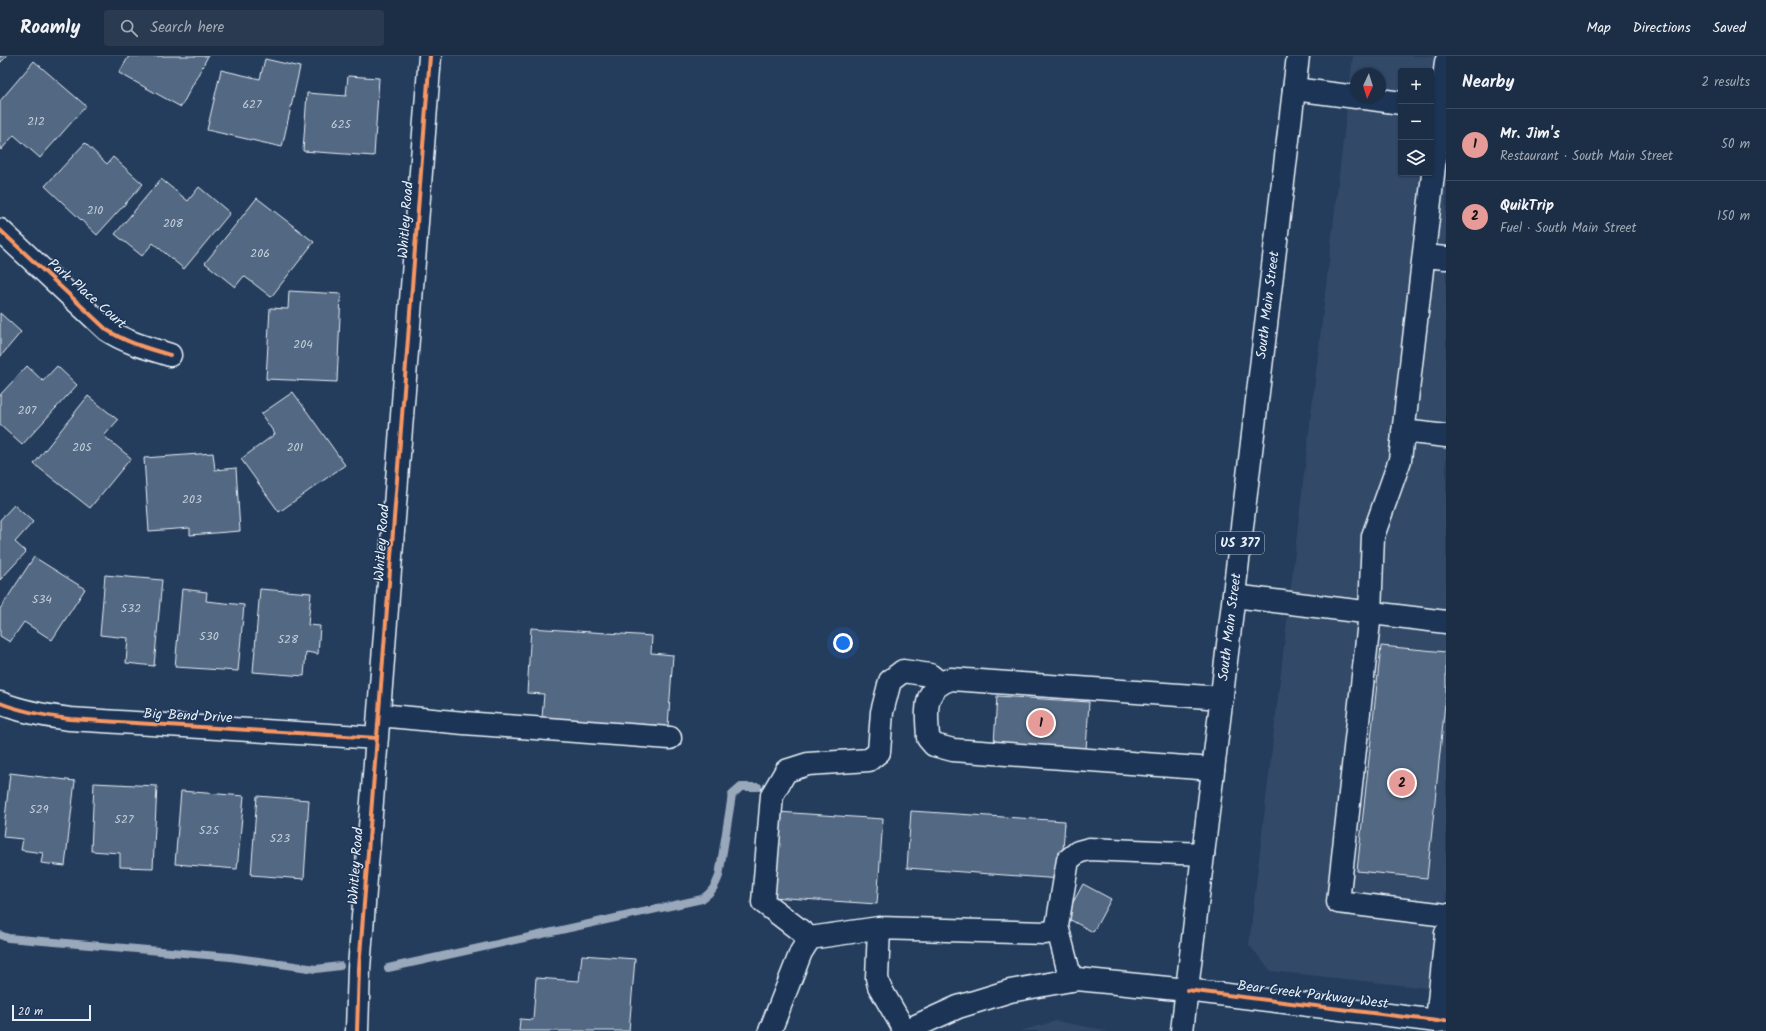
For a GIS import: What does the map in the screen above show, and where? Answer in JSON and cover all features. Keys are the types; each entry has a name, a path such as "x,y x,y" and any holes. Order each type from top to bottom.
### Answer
{"street":[{"name":"Whitley Road","path":"357,1031 360,968 377,738 430,56"},
{"name":"South Main Street","path":"1182,1031 1298,56"},
{"path":"1446,62 1436,107 1440,171 1424,256 1400,460 1373,536 1370,613 1338,902 1446,915"},
{"path":"1294,89 1350,96"},
{"path":"1386,101 1398,103"},
{"name":"Park Place Court","path":"0,230 107,330 135,345 170,355"},
{"path":"1424,256 1446,258"},
{"path":"1403,431 1446,436"},
{"path":"1234,596 1446,622"},
{"path":"940,683 930,675 903,671 890,681 882,712 879,752 869,760 808,764 786,771 772,795 762,902 810,938 879,928 1045,933 1055,931 1068,860 1078,852 1089,849 1203,854"},
{"path":"1213,769 953,750 934,745 928,738 927,705 931,694 940,683 951,679 1222,698"},
{"name":"Big Bend Drive","path":"0,703 42,716 70,720 377,738"},
{"path":"379,715 464,723 670,738"},
{"path":"1057,926 1071,980"},
{"path":"879,928 877,978 879,986 905,1031"},
{"path":"1443,1022 1446,933"},
{"path":"770,1031 801,952 810,938"},
{"name":"Bear Creek Parkway West","path":"905,1031 958,1007 1010,992 1077,979 1187,990 1443,1022"}],"shaded area":[{"path":"1353,56 1446,56 1446,990 1271,971 1249,945 1350,82 1350,104 1386,104 1386,68 1352,68"},
{"path":"1056,1021 1109,1031 1020,1031"}],"building":[{"path":"0,56 7,56 0,63"},
{"path":"129,56 208,56 181,107 119,73"},
{"path":"265,59 300,67 282,147 207,130 221,70 260,79"},
{"path":"34,61 86,106 40,158 14,135 1,150 0,149 0,101"},
{"path":"348,76 379,78 374,156 303,151 307,93 346,96"},
{"path":"85,143 107,164 113,157 143,184 97,235 45,186"},
{"path":"161,179 188,201 199,187 230,213 184,269 153,243 142,256 115,234"},
{"path":"257,198 314,242 271,297 244,276 235,287 205,263"},
{"path":"289,291 341,294 337,382 266,379 270,308 288,309"},
{"path":"0,313 21,332 0,357"},
{"path":"27,366 43,381 57,366 77,385 22,445 0,425 0,395"},
{"path":"293,392 345,465 279,512 241,459 275,434 261,414"},
{"path":"88,396 118,420 104,436 131,458 90,508 34,464"},
{"path":"213,453 215,470 236,468 240,531 190,535 190,528 149,531 144,458"},
{"path":"14,505 33,522 15,542 26,552 0,580 0,520"},
{"path":"34,557 85,589 52,640 24,622 10,642 0,636 0,609"},
{"path":"105,575 162,580 154,666 126,663 128,638 100,635"},
{"path":"182,589 207,592 206,601 244,605 238,671 175,667"},
{"path":"260,589 311,593 308,625 320,626 318,654 306,652 304,676 253,672"},
{"path":"531,628 652,636 651,653 673,655 668,726 542,718 544,694 527,693"},
{"path":"1381,646 1446,652 1446,694 1427,878 1357,871"},
{"path":"997,696 1089,702 1086,750 994,744"},
{"path":"10,773 75,781 65,866 41,863 43,853 21,850 23,839 3,837"},
{"path":"94,783 157,786 153,868 120,867 120,853 91,851"},
{"path":"181,791 244,796 237,869 175,864"},
{"path":"257,796 309,800 304,879 251,875"},
{"path":"911,811 1065,821 1061,879 907,868"},
{"path":"778,812 883,819 877,904 772,897"},
{"path":"1083,884 1111,899 1093,932 1065,917"},
{"path":"582,955 635,959 629,1031 519,1031 520,1019 533,1020 536,978 579,981"}],"waterway":[{"path":"388,968 702,899 712,889 719,876 732,795 741,787 758,787"},
{"path":"0,935 8,938 230,957 316,969 340,966"}],"cycle path":[{"path":"357,1031 359,968 430,56"},
{"path":"0,230 107,330 130,342 170,355"},
{"path":"0,703 17,709 70,719 377,738"},
{"path":"1187,990 1437,1021 1446,1020"}],"place":[{"name":"Mr. Jim's","path":"1041,723"},
{"name":"QuikTrip","path":"1402,783"}]}
